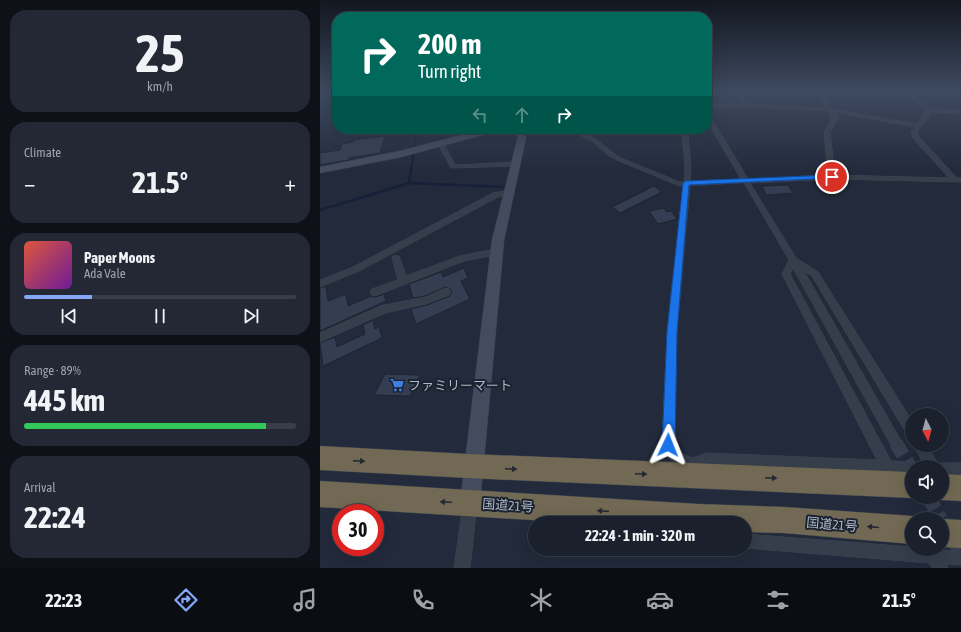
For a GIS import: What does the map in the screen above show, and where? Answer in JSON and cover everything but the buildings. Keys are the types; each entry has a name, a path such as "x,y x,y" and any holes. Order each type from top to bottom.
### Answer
{"highway":[{"path":"320,458 472,467 692,470 816,480 905,485"},
{"path":"949,487 961,488"},
{"name":"国道21号","path":"320,494 646,516"},
{"name":"国道21号","path":"752,520 784,520 905,529"},
{"path":"949,544 961,534"}],"street":[{"path":"832,177 830,172 827,132 835,119"},
{"path":"877,119 919,126"},
{"path":"924,119 914,132 916,138 958,180"},
{"path":"712,124 793,260 896,443"},
{"path":"320,170 408,153 476,134"},
{"path":"462,568 497,252 508,193 522,137 521,134"},
{"path":"582,134 594,140 610,154 679,184 832,177 958,180"},
{"path":"685,134 685,146 689,170 686,183 672,332 668,445 674,456 692,470 708,460 905,468"},
{"path":"441,144 453,167 515,164"},
{"path":"320,284 356,269 496,195 508,193"},
{"path":"375,292 463,258 497,252"},
{"path":"396,258 403,282"},
{"path":"793,260 814,274 905,421"},
{"path":"793,260 786,274 887,467"},
{"path":"320,338 383,309 426,300 446,292"},
{"path":"949,469 961,470"},
{"path":"752,541 905,550"},
{"path":"949,555 961,558"}],"waterway":[{"path":"414,150 416,134"},
{"path":"409,183 414,149"},
{"path":"320,210 409,183"},
{"path":"409,183 504,187"}],"tunnel":[{"path":"896,443 906,460"},
{"path":"932,504 937,512"},
{"path":"949,533 961,554"}],"place":[{"name":"ファミリーマート","path":"397,385"}],"route":[{"path":"668,445 672,332 686,183 832,177"}]}
